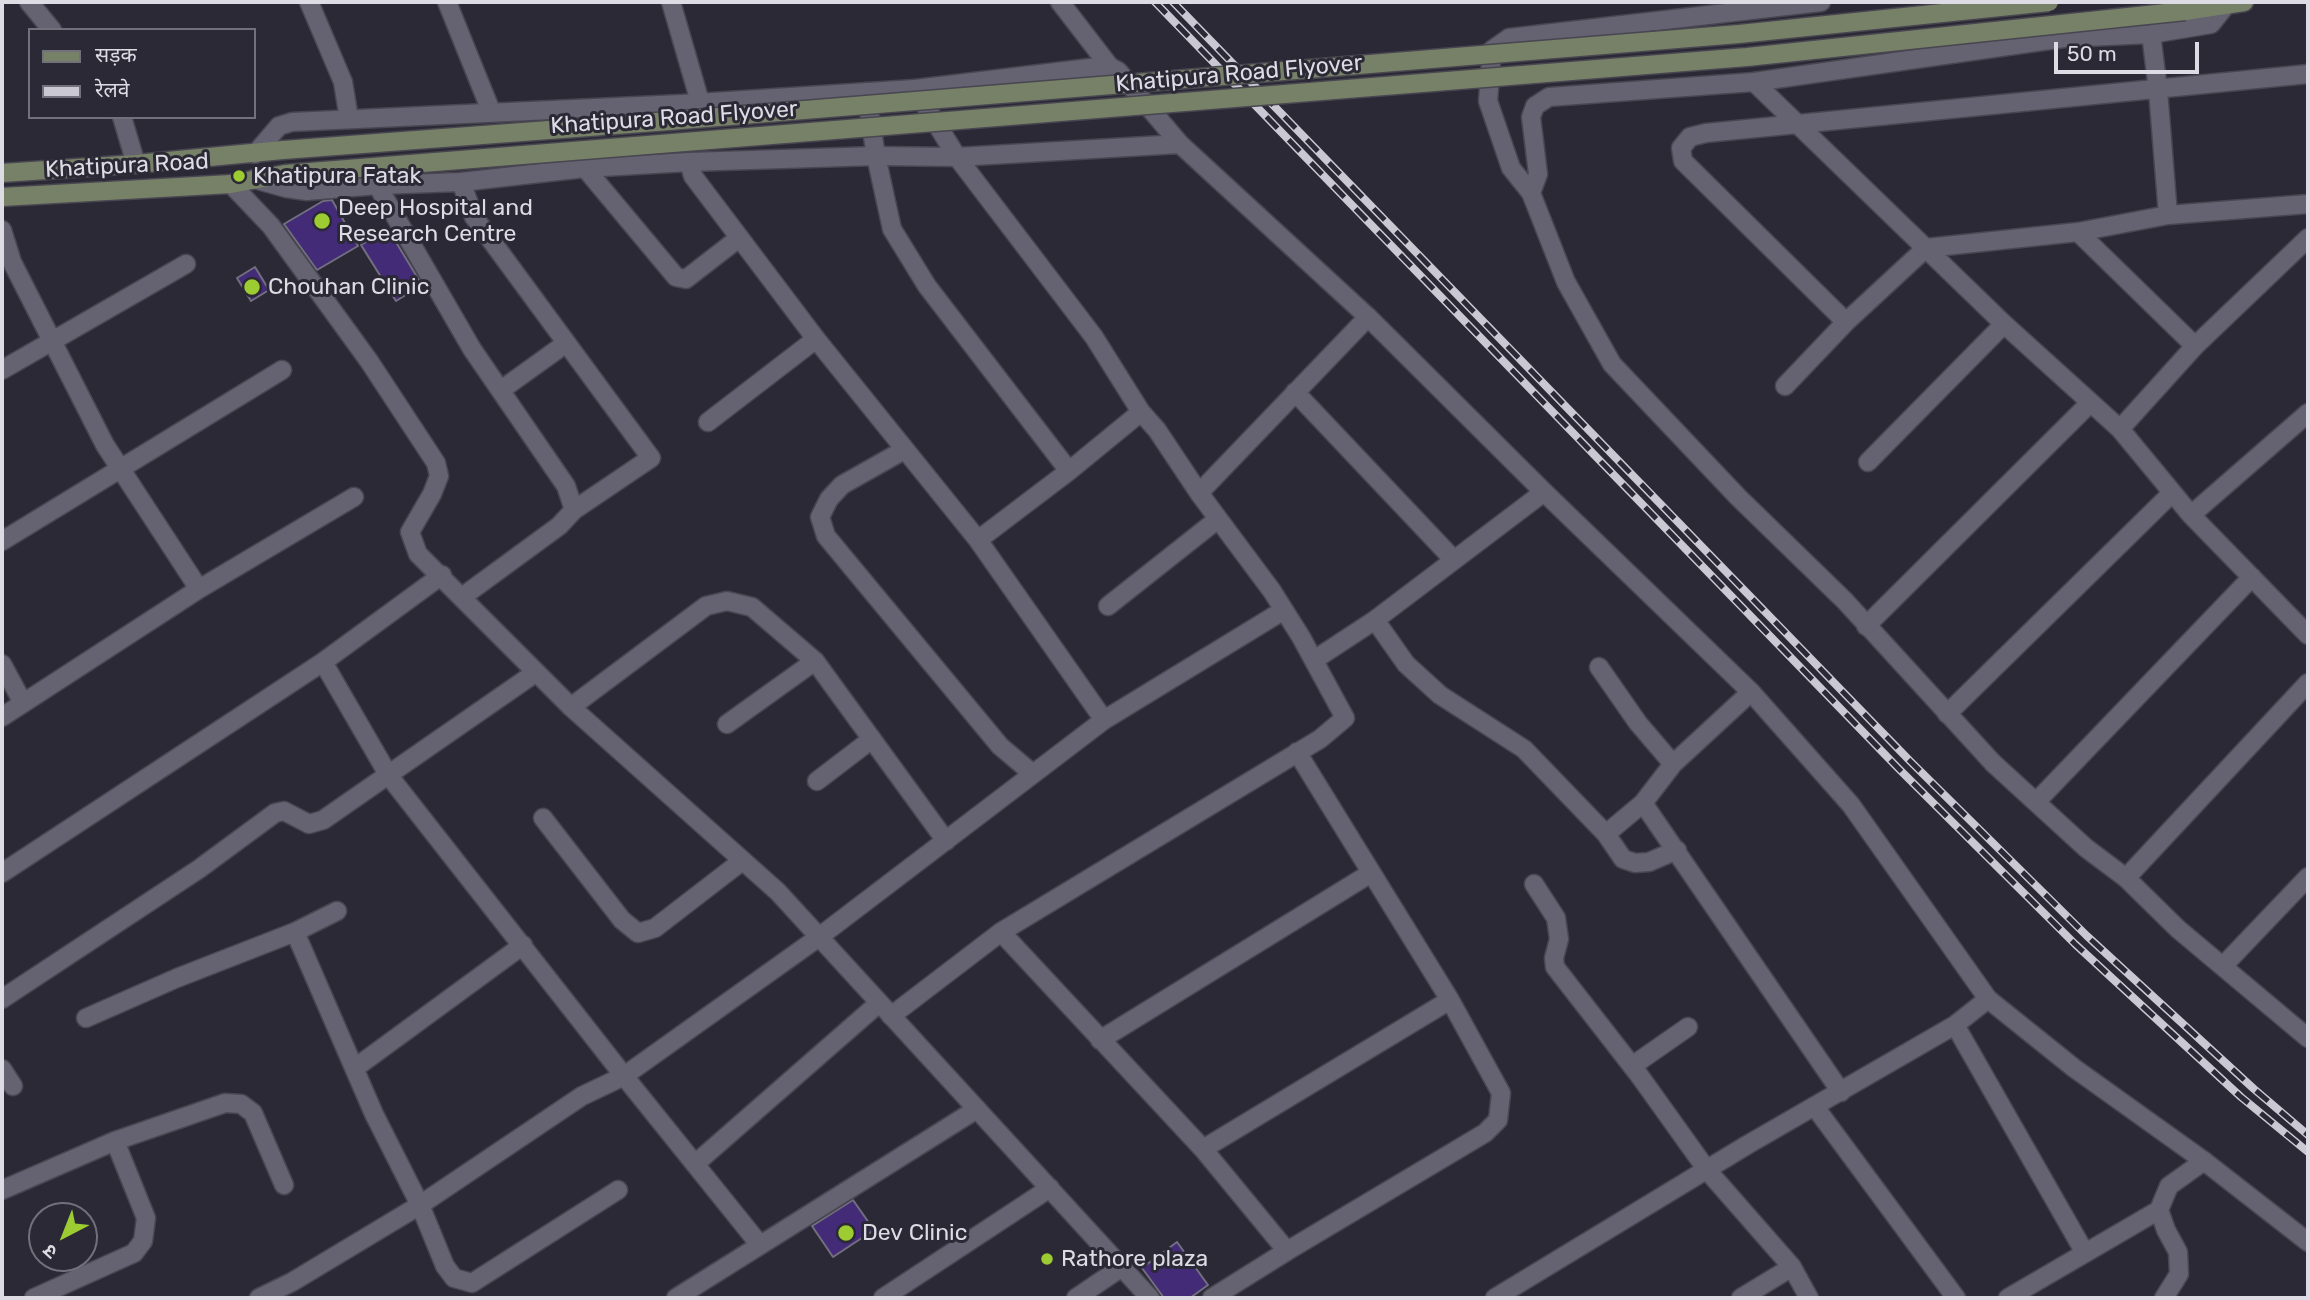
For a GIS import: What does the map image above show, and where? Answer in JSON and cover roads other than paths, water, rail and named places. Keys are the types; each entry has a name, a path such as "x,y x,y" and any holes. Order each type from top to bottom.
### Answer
{"main road":[{"name":"Khatipura Road Flyover","path":"255,154 1740,34 2049,2"},
{"name":"Khatipura Road Flyover","path":"254,179 285,174 1747,57 2185,11 2236,3"},
{"name":"Khatipura Road","path":"2,173 255,154"},
{"name":"Khatipura Road","path":"2,197 231,184 254,179"}],"street":[{"path":"29,2 50,28"},
{"path":"309,2 343,82 349,119"},
{"path":"447,2 491,111"},
{"path":"671,2 700,102"},
{"path":"1060,2 1110,67 1124,76 1180,144 1368,317 1751,692 1851,805 1989,999 2074,1068 2204,1161 2308,1242"},
{"path":"1821,2 1509,38 1492,50 1488,101 1511,168 1531,193 1566,282 1612,364 1738,497 1845,601 1993,763 2086,848 2126,878 2178,929 2308,1038"},
{"path":"1531,193 1538,174 1531,117 1535,106 1543,100 1754,82 2064,38 2151,34 2211,24 2236,3"},
{"path":"2151,34 2168,215"},
{"path":"255,154 279,125 292,122 915,89 1098,66 1110,67"},
{"path":"1846,322 1683,161 1681,148 1690,137 2308,74"},
{"path":"1754,82 2004,324 2120,429 2190,515 2252,577 2302,615 2308,635"},
{"path":"695,1164 885,1010 1001,932 1321,739 1345,718 1284,610 1157,430 1141,412 1094,337 957,157 915,89"},
{"path":"866,92 876,156 892,229 927,286 1069,471"},
{"path":"123,119 136,164"},
{"path":"254,179 307,191 461,182 585,168 688,162 876,156 957,157 1180,144"},
{"path":"688,162 693,176 816,339 978,540 1104,720"},
{"path":"585,168 676,277 686,279 739,237"},
{"path":"461,182 474,217 651,458 574,510 559,526 462,597"},
{"path":"231,184 271,226 369,361 436,463 439,476 410,533 418,554 442,575 570,707 778,892 1150,1298"},
{"path":"379,185 472,349 566,486 574,510"},
{"path":"1785,386 1846,322 1926,248 2078,232 2168,215 2308,204"},
{"path":"2,230 12,262 120,470 199,589"},
{"path":"2078,232 2195,346"},
{"path":"2120,429 2195,346 2308,238"},
{"path":"2,370 186,264"},
{"path":"1199,493 1368,317"},
{"path":"1868,462 2004,324"},
{"path":"708,422 816,339"},
{"path":"500,390 565,344"},
{"path":"2,541 282,370"},
{"path":"1294,392 1454,560"},
{"path":"1866,626 2090,402"},
{"path":"978,540 1141,412"},
{"path":"2190,515 2308,413"},
{"path":"904,450 842,485 829,499 820,517 826,536 1000,746 1034,774"},
{"path":"1314,660 1375,620 1544,492"},
{"path":"1947,714 2172,493"},
{"path":"2,717 199,589 354,497"},
{"path":"1108,606 1218,519"},
{"path":"2,873 323,662 442,575"},
{"path":"2037,801 2252,577"},
{"path":"570,707 706,606 727,601 752,607 815,661 946,841"},
{"path":"259,1298 292,1282 420,1205 582,1096 624,1076 819,937 1104,720 1284,610"},
{"path":"1375,620 1406,664 1440,695 1524,749 1606,834 1623,859 1635,863 1649,862 1677,850"},
{"path":"727,723 815,661"},
{"path":"323,662 389,776 760,1245"},
{"path":"2,664 23,703"},
{"path":"1599,667 1673,765"},
{"path":"2,999 199,869 275,813 284,811 309,824 323,820 535,673"},
{"path":"2126,878 2308,683"},
{"path":"1606,834 1643,803 1673,765 1751,692"},
{"path":"817,781 872,739"},
{"path":"1212,1298 1485,1133 1498,1120 1501,1093 1450,1000 1297,752"},
{"path":"1643,803 1841,1092"},
{"path":"543,818 622,920 638,933 654,928 742,861"},
{"path":"1100,1040 1371,873"},
{"path":"2224,966 2308,877"},
{"path":"1534,884 1556,918 1559,939 1554,958 1555,968 1632,1066 1707,1170 1792,1267 1809,1298"},
{"path":"86,1018 177,978 295,932 337,911"},
{"path":"295,932 374,1114 420,1205 445,1266 454,1278 472,1283 618,1191"},
{"path":"1001,932 1203,1149 1287,1251"},
{"path":"355,1068 523,945"},
{"path":"1495,1298 1955,1025 1989,999"},
{"path":"1203,1149 1450,1000"},
{"path":"1955,1025 2085,1253"},
{"path":"1632,1066 1688,1027"},
{"path":"2,1069 13,1086"},
{"path":"2,1190 115,1141 225,1103 241,1104 253,1113 285,1185"},
{"path":"1815,1107 1956,1298"},
{"path":"676,1298 977,1109"},
{"path":"34,1298 134,1253 143,1241 146,1218 115,1141"},
{"path":"2008,1298 2159,1210 2169,1186 2204,1161"},
{"path":"883,1298 1050,1188"},
{"path":"2159,1210 2178,1252 2179,1274 2164,1298"},
{"path":"1076,1298 1122,1267"},
{"path":"1741,1298 1792,1267"},
{"path":"292,1282 300,1298"},
{"path":"700,1283 710,1298"}],"railway":[{"path":"1155,2 1899,769 2075,944 2241,1097 2308,1152"},
{"path":"1173,2 1910,761 2087,936 2308,1135"}],"place":[{"name":"Khatipura Fatak","path":"239,176"},
{"name":"Deep Hospital and Research Centre","path":"322,221"},
{"name":"Chouhan Clinic","path":"252,287"},
{"name":"Dev Clinic","path":"846,1233"},
{"name":"Rathore plaza","path":"1047,1259"}]}
